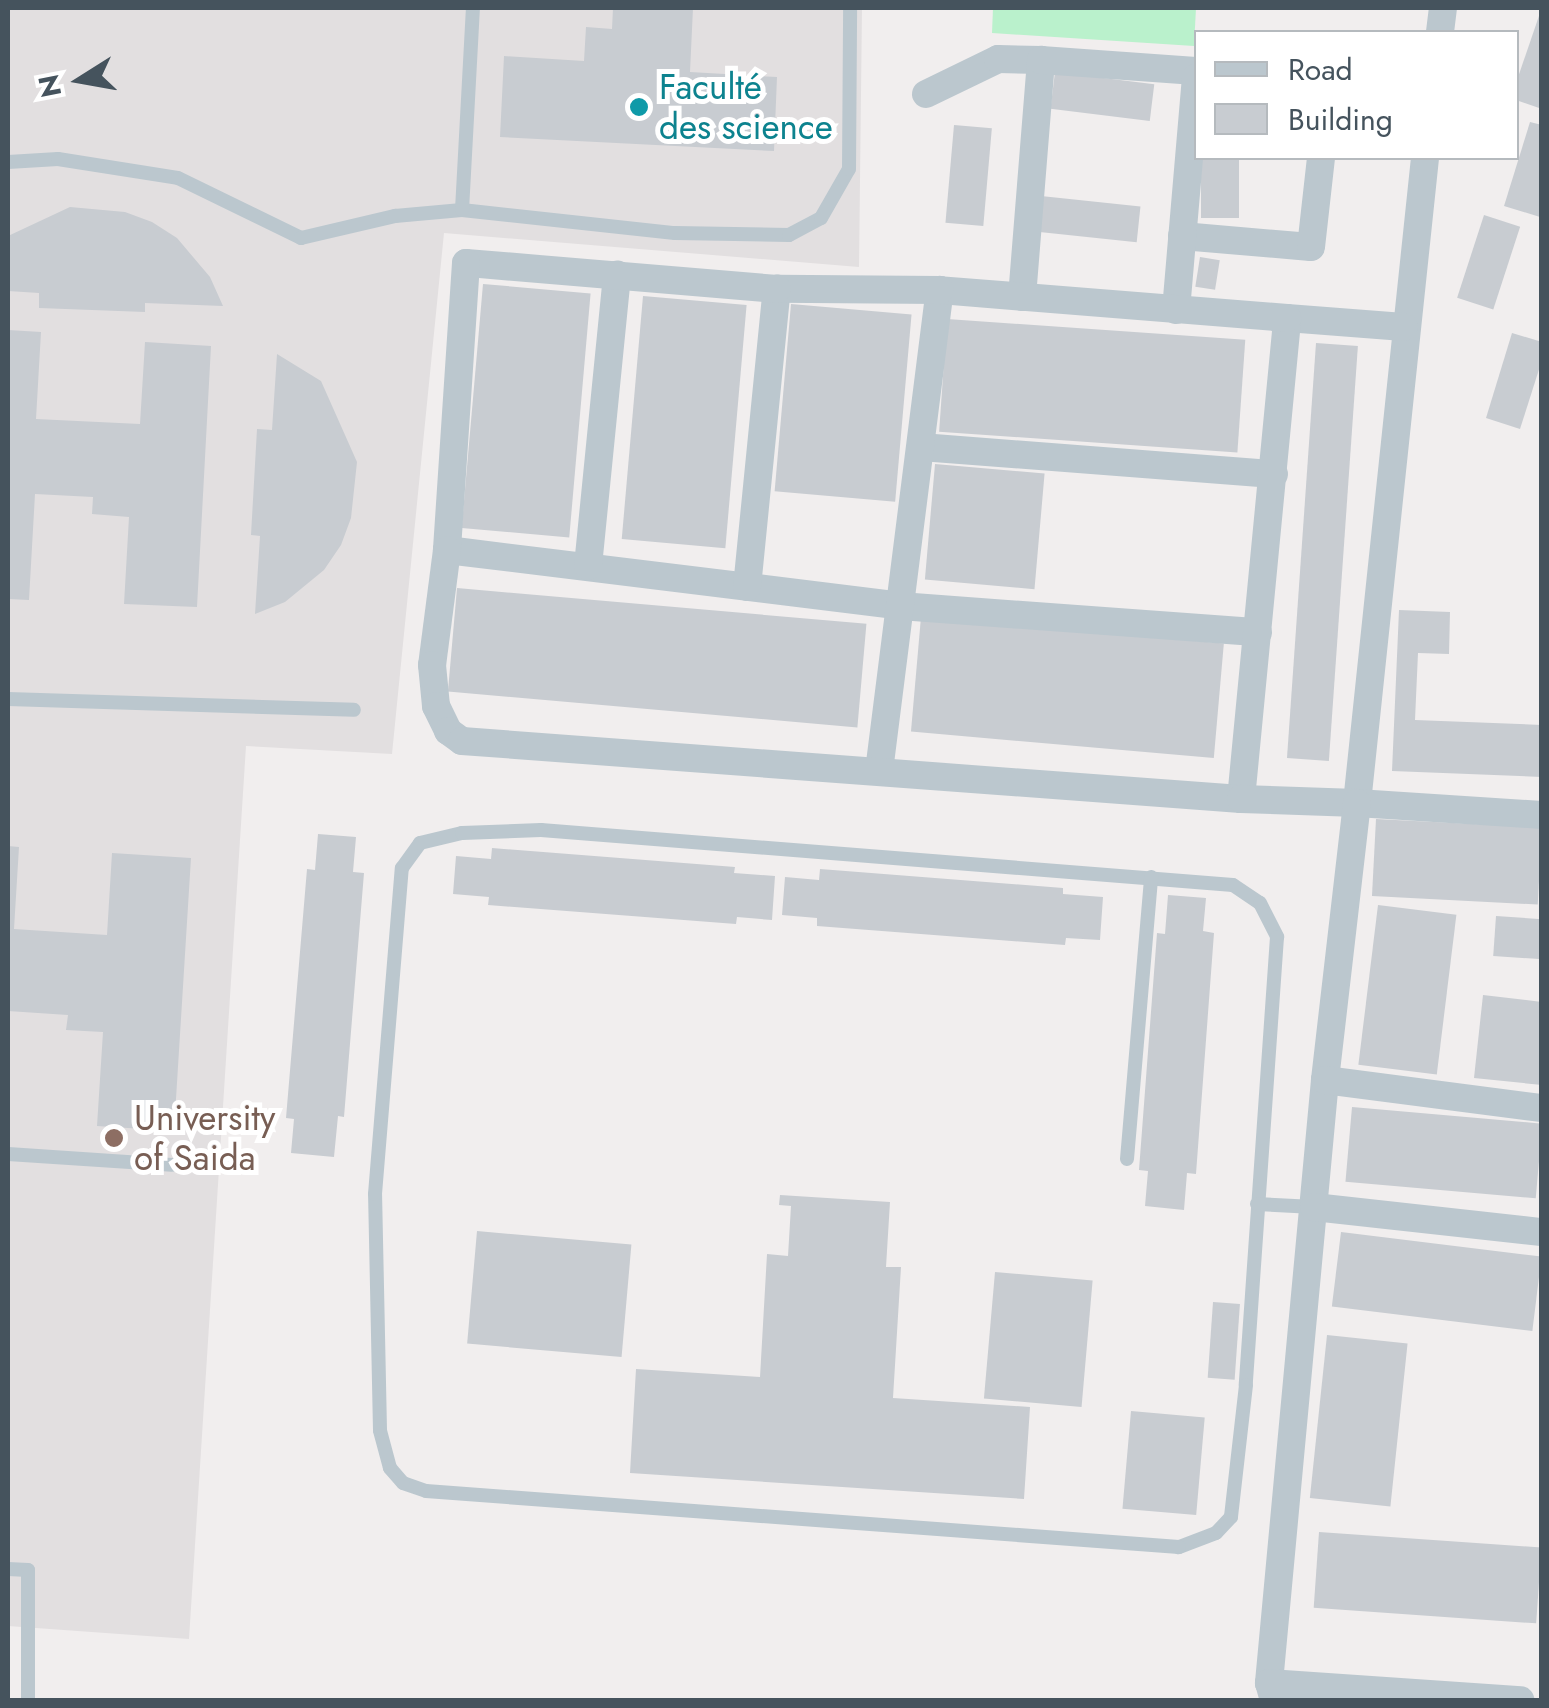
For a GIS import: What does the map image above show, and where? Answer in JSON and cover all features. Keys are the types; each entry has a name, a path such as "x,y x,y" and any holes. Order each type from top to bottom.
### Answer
{"street":[{"path":"926,94 998,60 1194,74"},
{"path":"1022,297 1040,60"},
{"path":"1176,310 1194,97"},
{"path":"1182,236 1311,247 1321,160"},
{"path":"1425,160 1324,1080 1272,1692 1520,1700"},
{"path":"1404,328 940,290 777,289 466,263 448,550 432,665 436,706 448,731 462,741 1241,799 1542,815"},
{"path":"588,566 616,274"},
{"path":"747,587 777,289"},
{"path":"879,771 940,290"},
{"path":"1241,799 1288,318"},
{"path":"921,446 1274,474"},
{"path":"448,550 900,606 1258,632"},
{"path":"1324,1080 1542,1108"},
{"path":"1314,1207 1542,1232"}],"lane":[{"path":"462,210 473,8"},
{"path":"8,162 58,159 178,178 301,238 395,216 462,210 675,233 789,235 821,218 849,169 850,8"},
{"path":"8,698 354,710"},
{"path":"541,830 1151,877 1233,885 1260,903 1277,937 1246,1385 1230,1517 1216,1533 1179,1547 426,1491 403,1484 390,1468 380,1430 375,1194 402,868 420,842 462,833 541,830"},
{"path":"1128,1160 1151,877"},
{"path":"8,1154 172,1166"},
{"path":"1258,1204 1314,1207"},
{"path":"8,1569 28,1570 28,1700"}],"shaded area":[{"name":"University of Saida","path":"8,8 862,8 859,267 444,233 392,754 246,746 189,1639 8,1626"}],"green space":[{"path":"993,8 1196,8 1194,46 992,33"}],"building":[{"name":"Faculté des science","path":"613,8 693,8 690,72 777,77 774,151 500,137 504,56 584,61 586,27 612,29"},
{"path":"1542,10 1542,109 1519,101 1519,74"},
{"path":"1055,72 1154,84 1150,121 1050,109"},
{"path":"1530,122 1542,125 1540,217 1504,206"},
{"path":"954,125 992,128 983,226 945,223"},
{"path":"1201,160 1239,160 1239,218 1201,218"},
{"path":"1041,196 1140,206 1137,242 1037,232"},
{"path":"70,207 125,212 152,222 177,238 210,277 223,306 145,303 145,312 39,308 39,293 8,291 8,236"},
{"path":"1484,215 1520,227 1493,309 1457,298"},
{"path":"1200,257 1220,260 1215,290 1195,287"},
{"path":"483,284 591,293 569,537 462,528"},
{"path":"643,296 747,305 725,548 622,539"},
{"path":"791,304 912,315 895,502 775,491"},
{"path":"947,319 1245,340 1237,453 939,432"},
{"path":"8,330 41,332 36,419 140,424 145,342 211,346 197,607 124,604 129,517 92,514 93,497 35,494 29,600 8,599"},
{"path":"1512,333 1542,342 1542,360 1520,429 1486,418"},
{"path":"1316,343 1358,346 1329,761 1287,758"},
{"path":"277,354 321,381 357,462 351,518 341,545 324,570 285,602 255,614 260,536 251,535 257,429 272,430"},
{"path":"935,464 1045,474 1034,589 925,580"},
{"path":"457,588 866,624 857,727 448,692"},
{"path":"1399,610 1450,612 1449,654 1418,653 1415,720 1542,725 1542,777 1392,771"},
{"path":"921,617 1224,643 1214,758 911,732"},
{"path":"1376,819 1542,828 1538,905 1372,896"},
{"path":"318,834 356,837 353,872 364,873 344,1117 338,1116 334,1157 291,1153 294,1119 286,1118 307,869 315,870"},
{"path":"8,846 19,847 14,929 107,935 112,853 191,858 174,1131 97,1126 103,1032 66,1030 68,1015 8,1011"},
{"path":"492,848 735,867 734,873 775,876 772,920 737,917 736,924 488,905 489,897 453,894 456,856 491,859"},
{"path":"820,869 1063,888 1063,894 1103,897 1100,940 1066,938 1065,945 817,926 817,918 782,915 785,877 819,880"},
{"path":"1168,895 1206,898 1203,931 1214,933 1196,1174 1187,1173 1184,1210 1145,1206 1148,1171 1139,1170 1157,933 1165,934"},
{"path":"1378,905 1456,915 1437,1074 1358,1065"},
{"path":"1496,916 1542,919 1539,959 1493,956"},
{"path":"1483,995 1542,1002 1542,1085 1474,1078"},
{"path":"1352,1107 1542,1124 1536,1198 1345,1182"},
{"path":"780,1195 890,1202 886,1267 901,1267 893,1398 1030,1407 1024,1499 630,1473 636,1369 760,1377 767,1254 788,1256 791,1206 779,1205"},
{"path":"477,1231 631,1245 622,1357 467,1344"},
{"path":"1341,1232 1541,1257 1532,1331 1332,1306"},
{"path":"995,1272 1093,1281 1082,1407 984,1399"},
{"path":"1213,1302 1240,1304 1235,1380 1208,1378"},
{"path":"1327,1335 1408,1343 1390,1507 1310,1498"},
{"path":"1131,1411 1205,1417 1196,1515 1122,1509"},
{"path":"1319,1532 1541,1548 1536,1623 1314,1608"}],"place":[{"name":"Faculté des science","path":"639,107"},
{"name":"University of Saida","path":"114,1138"}]}
